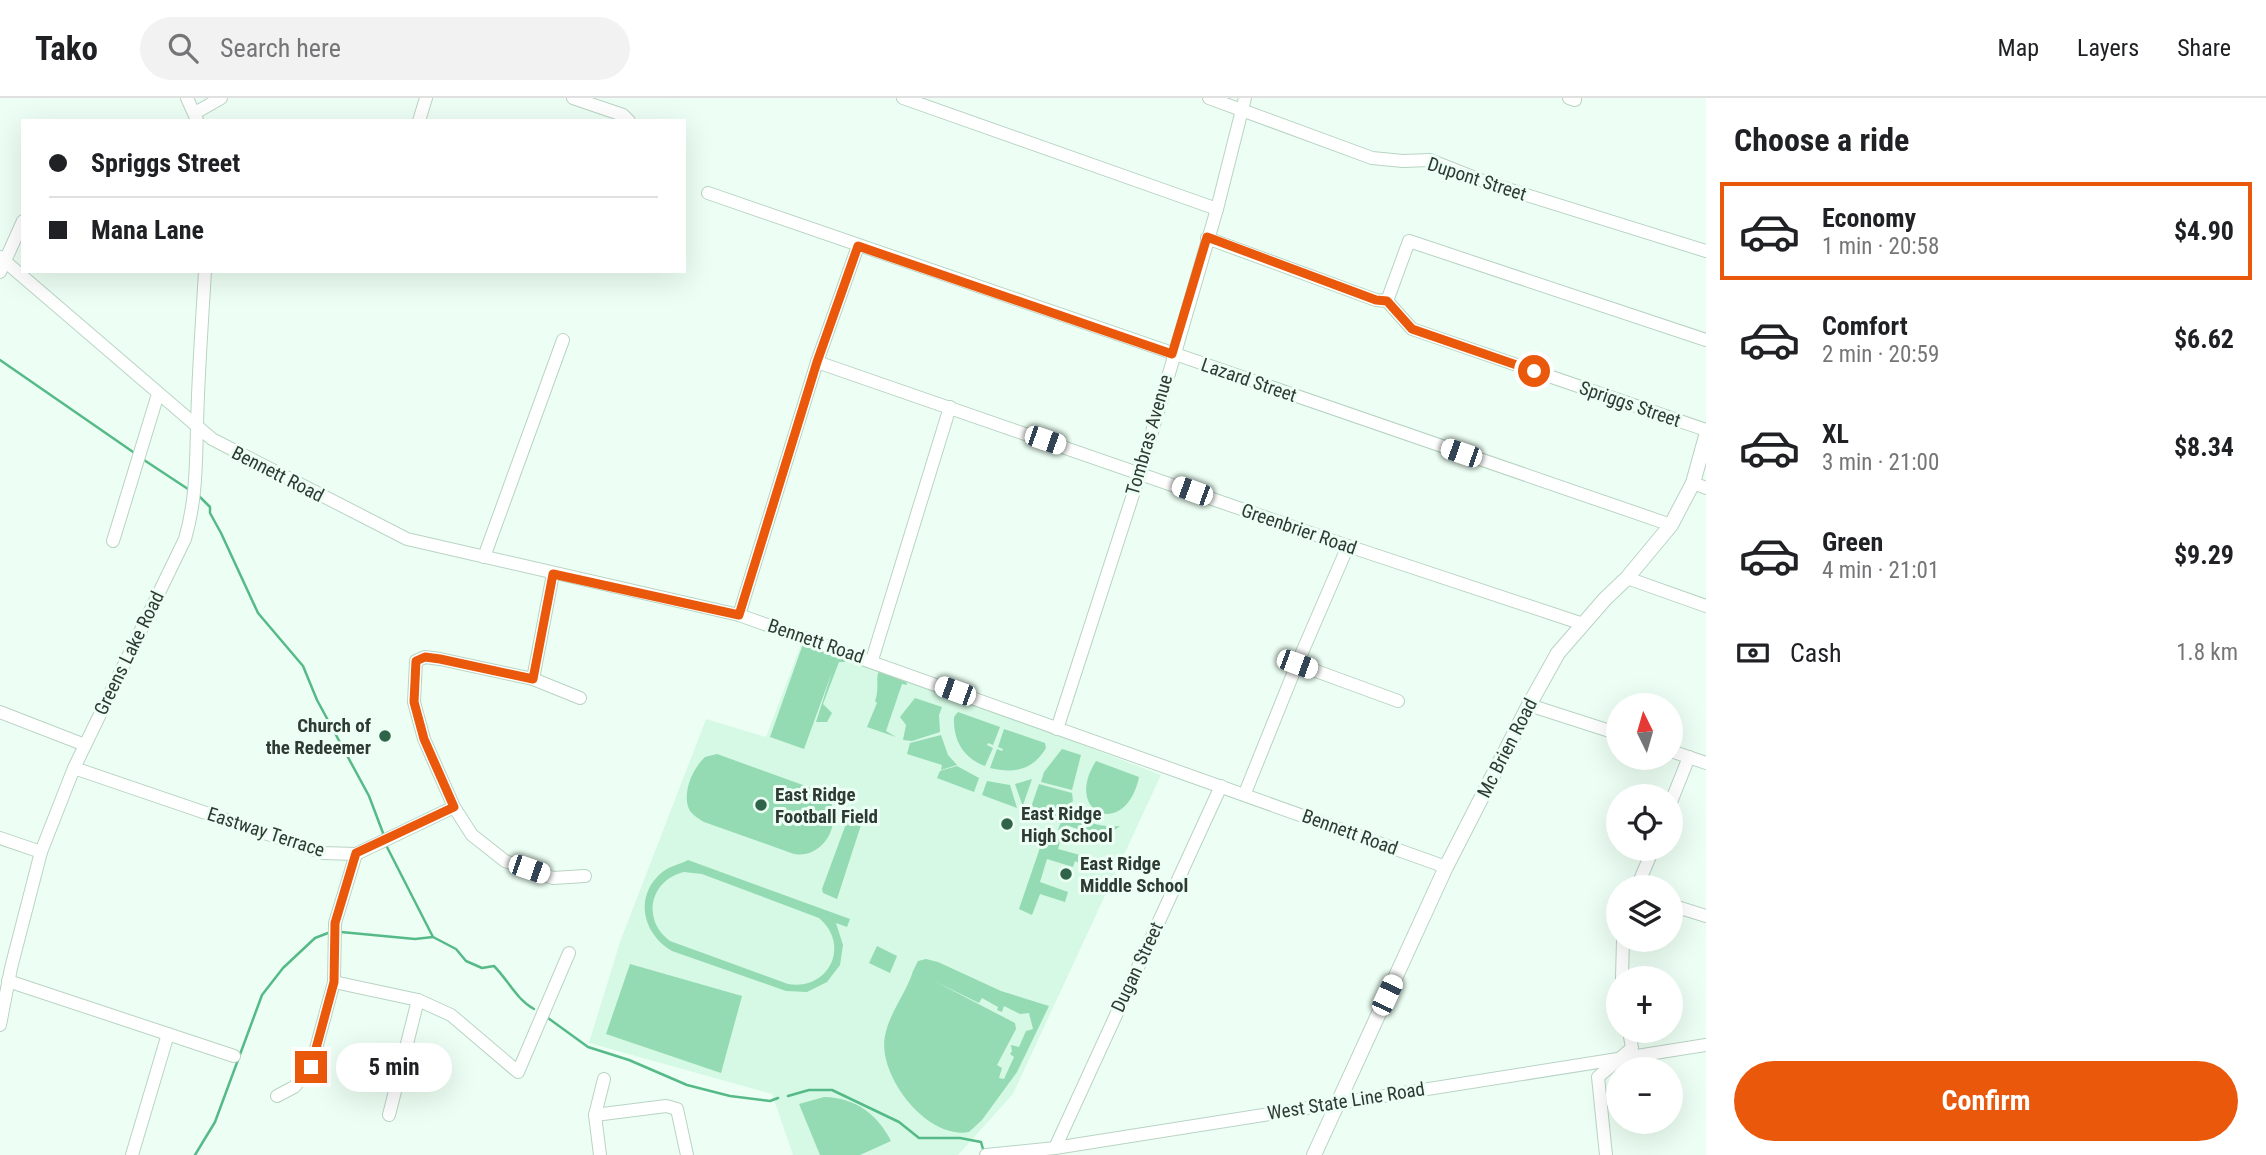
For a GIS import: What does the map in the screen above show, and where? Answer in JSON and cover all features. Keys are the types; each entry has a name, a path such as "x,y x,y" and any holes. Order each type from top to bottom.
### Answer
{"main road":[{"name":"Mc Brien Road","path":"1314,1155 1446,867 1558,653 1627,578 1700,486 1706,436"}],"street":[{"path":"187,98 196,117 221,98"},
{"path":"420,119 426,98"},
{"path":"573,98 623,115 627,119"},
{"path":"902,98 1216,209"},
{"name":"Dupont Street","path":"1209,98 1243,104 1372,158 1430,160 1488,183 1706,251"},
{"name":"Tombras Avenue","path":"1056,729 1140,473 1172,354 1216,209 1243,104"},
{"name":"Lazard Street","path":"708,193 1671,525"},
{"path":"1,263 21,225"},
{"path":"1207,237 1376,300 1387,301 1409,241 1706,340"},
{"path":"739,615 817,362 858,246"},
{"name":"Bennett Road","path":"1,263 197,428 244,457 407,539 739,615 872,660 1056,729 1245,793 1446,867"},
{"name":"Greens Lake Road","path":"0,1026 6,971 41,852 74,768 185,539 193,512 205,273"},
{"name":"Spriggs Street","path":"1387,301 1412,329 1706,430"},
{"path":"484,557 563,340"},
{"name":"Greenbrier Road","path":"817,362 1348,547 1583,624"},
{"path":"113,541 158,394"},
{"path":"872,660 950,407"},
{"path":"1245,793 1348,547"},
{"path":"533,679 553,574"},
{"path":"1627,578 1706,606"},
{"path":"580,698 533,679 440,659 425,657 416,661 414,702 424,739 454,807 472,835 505,861 553,878 585,876"},
{"path":"1297,664 1398,701"},
{"path":"1530,705 1606,730"},
{"path":"0,712 85,745"},
{"path":"1684,755 1706,763"},
{"path":"1678,784 1689,757"},
{"name":"Eastway Terrace","path":"74,768 323,853 356,853 454,807"},
{"name":"Dugan Street","path":"1055,1147 1221,786"},
{"path":"0,838 41,852"},
{"path":"277,1096 295,1087 311,1067 334,982 335,923 356,853"},
{"path":"1683,909 1706,916"},
{"path":"334,982 418,1000 451,1015 518,1072 569,953"},
{"path":"6,971 168,1034 234,1056"},
{"path":"389,1115 418,1000"},
{"path":"132,1155 168,1034"},
{"path":"1621,1057 1632,1048 1631,1043"},
{"name":"West State Line Road","path":"1627,1057 1706,1045"},
{"name":"West State Line Road","path":"986,1155 1055,1147 1606,1060"},
{"path":"1606,1070 1598,1077 1606,1155"},
{"path":"600,1155 595,1115 604,1079"},
{"path":"595,1115 666,1105 677,1109 687,1155"}],"shaded area":[{"path":"802,642 906,677 1161,775 1013,1094 958,1155 793,1155 772,1094 589,1043 620,942 706,719 766,737"}],"green space":[{"path":"803,644 846,658 845,662 839,662 823,704 832,713 827,722 816,722 832,672 804,749 770,737"},
{"path":"879,671 906,679 907,685 902,684 886,731 896,737 867,727 877,703 875,701"},
{"path":"915,698 942,707 939,715 940,732 912,741 903,740 906,725 900,717"},
{"path":"958,712 1000,727 993,745 987,745 993,748 985,766 965,753 958,741 954,717"},
{"path":"1004,729 1045,743 1046,748 1029,766 1007,771 990,768 997,749 1003,749 998,747"},
{"path":"941,735 948,755 957,765 941,770 942,765 907,754 910,743"},
{"path":"1062,749 1081,755 1072,790 1041,782 1044,772"},
{"name":"East Ridge Football Field","path":"717,754 825,793 834,813 833,824 823,843 805,854 794,854 704,822 695,816 688,805 689,782 705,757"},
{"path":"1096,761 1139,777 1132,797 1122,809 1111,814 1100,812 1091,806 1087,795 1088,779"},
{"path":"957,766 979,778 974,792 937,778 940,771"},
{"path":"1032,779 1023,805 1015,784"},
{"path":"987,781 1010,785 1017,808 982,795"},
{"path":"1039,784 1072,793 1073,801 1062,809 1057,822 1029,813"},
{"path":"1074,805 1087,821 1120,826 1103,838 1066,825 1064,831 1058,830 1065,811"},
{"path":"850,813 861,825 837,899 823,893 822,889"},
{"path":"1045,833 1061,838 1058,849 1080,855 1079,863 1075,861 1073,867 1047,859 1040,882 1068,892 1065,902 1040,894 1032,915 1019,909"},
{"path":"688,860 850,919 847,927 836,923 843,945 840,965 827,982 807,992 786,991 672,951 662,944 649,926 645,905 647,895 651,884 662,872","holes":["684,872 702,874 819,918 829,929 833,941 831,964 815,980 788,984 670,941 655,922 653,902 657,892 672,876"]},
{"path":"877,946 897,956 890,973 869,963"},
{"path":"926,959 938,962 1001,991 1049,1006 1017,1072 982,1120 969,1132 953,1132 937,1126 922,1115 908,1102 889,1069 885,1052 887,1027 918,961","holes":["934,981 979,1003 982,998 1002,1012 1004,1006 1020,1014 1029,1013 1033,1029 1026,1031 1019,1047 1011,1045 1010,1054 1014,1057 1004,1079 999,1078 1002,1068 997,1065 1016,1029 1015,1023"]},
{"path":"630,964 742,996 721,1073 606,1034"},
{"path":"824,1097 846,1100 864,1109 879,1123 891,1141 860,1155 820,1155 799,1104"}],"waterway":[{"path":"0,360 136,454"},
{"path":"144,460 191,491"},
{"path":"199,496 210,507 210,513 258,613 303,666 317,700 369,796 383,833"},
{"path":"387,847 433,937 456,949 466,961 482,968 494,966 518,995 534,1009"},
{"path":"341,932 415,939 433,937"},
{"path":"195,1155 215,1122 262,995 283,968 315,938 328,933"},
{"path":"548,1018 588,1047 629,1060 687,1085 730,1096 770,1101 778,1098"},
{"path":"788,1096 809,1090 832,1090 899,1122 919,1138 960,1138 981,1142 983,1149"}],"place":[{"name":"Church of the Redeemer","path":"385,736"},
{"name":"East Ridge Football Field","path":"761,805"},
{"name":"East Ridge High School","path":"1007,824"},
{"name":"East Ridge Middle School","path":"1066,874"}],"route":[{"path":"311,1067 334,982 335,923 356,853 454,807 424,739 414,702 416,661 425,657 440,659 533,679 553,574 739,615 817,362 858,246 1172,354 1207,237 1376,300 1387,301 1412,329 1534,371"}]}
